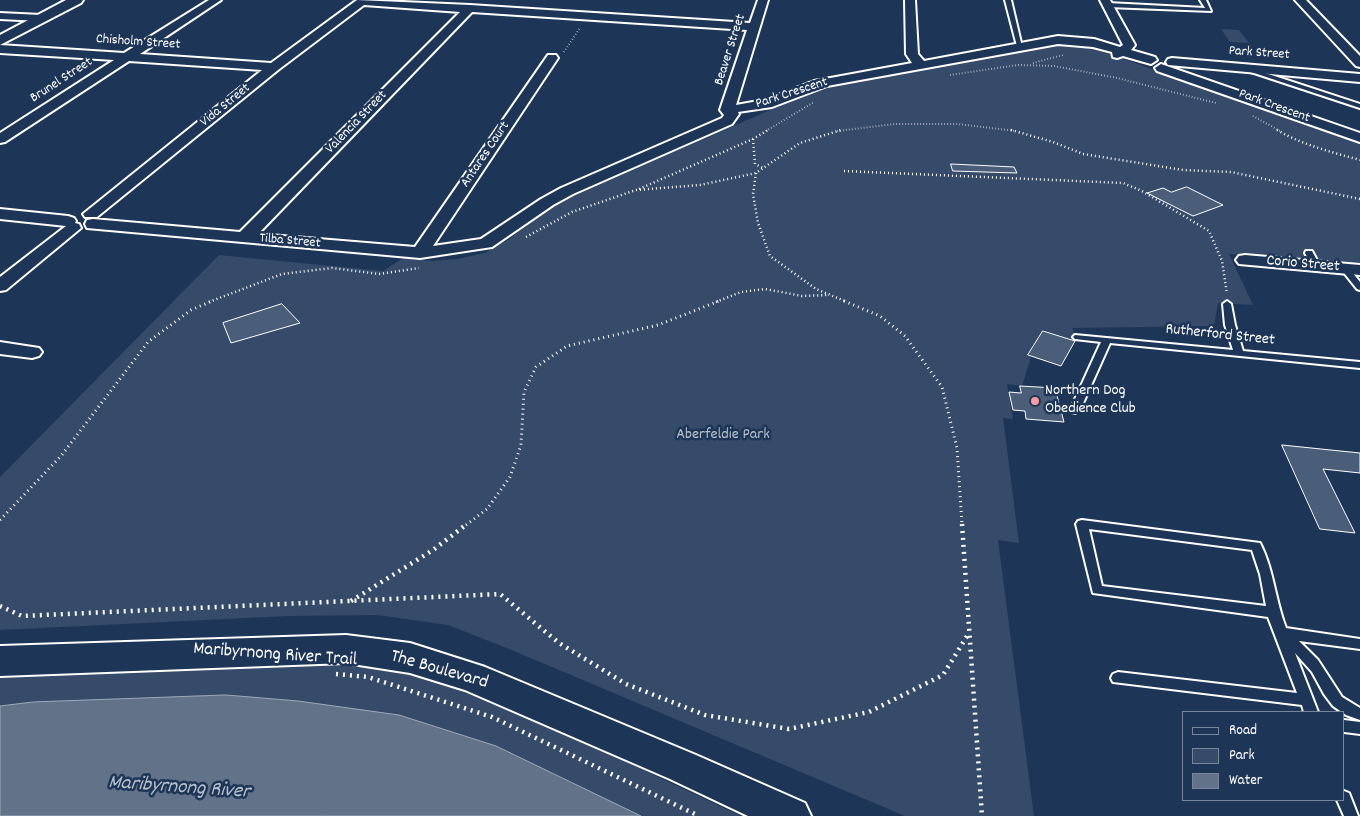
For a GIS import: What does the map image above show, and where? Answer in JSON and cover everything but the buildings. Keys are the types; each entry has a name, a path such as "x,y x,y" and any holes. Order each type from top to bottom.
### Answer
{"street":[{"path":"0,41 76,0"},
{"name":"Brunel Street","path":"0,140 216,0"},
{"name":"Beaver Street","path":"727,110 763,0"},
{"path":"910,0 912,54 920,64"},
{"path":"1300,0 1360,63"},
{"path":"363,1 590,16 604,12 755,27"},
{"name":"Vida Street","path":"92,219 274,67 363,1"},
{"path":"1107,3 1118,49"},
{"name":"Valencia Street","path":"245,238 470,8"},
{"path":"0,16 41,18"},
{"name":"Park Crescent","path":"727,110 767,104 806,88 827,82 1049,41 1118,49 1189,77 1360,138"},
{"name":"Chisholm Street","path":"0,50 274,67"},
{"name":"Antares Court","path":"421,261 552,58"},
{"name":"Park Street","path":"1160,64 1247,68 1360,78"},
{"name":"Park Street","path":"1318,73 1360,73"},
{"name":"Tilba Street","path":"92,219 421,261 486,243 547,202 567,191 727,121 732,114 727,110"},
{"path":"0,214 70,225"},
{"path":"0,286 80,215 92,219"},
{"name":"Corio Street","path":"1245,260 1313,260 1353,269"},
{"path":"0,348 32,352"},
{"name":"The Boulevard","path":"0,661 346,649 410,658 473,678 683,767 791,816"}],"lane":[{"path":"1008,0 1020,46"},
{"path":"1107,3 1209,10 1203,0"},
{"path":"1247,68 1360,106"},
{"path":"1353,269 1360,287"},
{"path":"1227,304 1230,325 1239,353"},
{"name":"Rutherford Street","path":"1078,337 1360,365"},
{"path":"1075,410 1107,340"},
{"path":"1118,678 1309,706 1273,612 1266,574 1256,546 1082,524 1098,590 1273,612"},
{"path":"1281,633 1360,644"},
{"path":"1281,633 1316,667 1332,697 1342,705 1360,714"},
{"path":"1345,726 1360,728"},
{"path":"1345,801 1351,816"}],"path":[{"path":"552,58 564,52 590,16"},
{"path":"950,75 1018,65 1054,66 1135,82 1221,105"},
{"path":"520,240 572,212 636,190 752,139 818,100"},
{"path":"1247,114 1300,141 1360,160"},
{"path":"636,190 700,185 756,173 800,143 841,130 895,124 958,124 1011,130 1053,142 1083,154 1183,170 1231,172 1360,199"},
{"path":"752,139 755,164 763,168"},
{"path":"844,171 1123,183 1142,191 1209,231 1222,260 1227,285 1227,304"},
{"path":"756,173 753,194 754,204 758,223 770,256 816,289 880,316 905,336 942,387 957,448 982,816"},
{"path":"0,520 61,456 148,342 191,310 237,290 282,274 332,268 379,274 421,261"},
{"path":"350,602 433,550 487,509 510,477 521,445 524,392 536,367 567,346 658,325 741,292 765,289 802,296 828,294"},
{"path":"0,606 22,616 500,594 559,643 626,684 705,715 789,729 869,712 943,675 969,632"},
{"name":"Maribyrnong River Trail","path":"330,674 368,677 492,717 699,816"}],"green space":[{"path":"1221,29 1239,30 1249,43 1230,42"},
{"name":"Aberfeldie Park","path":"1056,44 1090,47 1360,143 1360,265 1229,254 1253,305 1218,303 1214,326 1072,328 1079,342 1043,330 1027,355 1031,357 1022,386 1007,384 1013,419 1003,418 1019,543 998,540 1034,816 905,816 448,625 377,615 288,616 0,630 0,477 219,255 383,271 403,258 432,261 457,259 485,253 508,240 557,203 823,87"},
{"path":"293,659 374,663 447,682 601,750 741,816 641,816 496,746 399,715 298,701 226,695 33,702 0,706 0,670"}],"water":[{"name":"Maribyrnong River","path":"226,695 298,701 399,715 496,746 641,816 0,816 0,706 33,702"}],"place":[{"name":"Northern Dog Obedience Club","path":"1035,401"}]}
